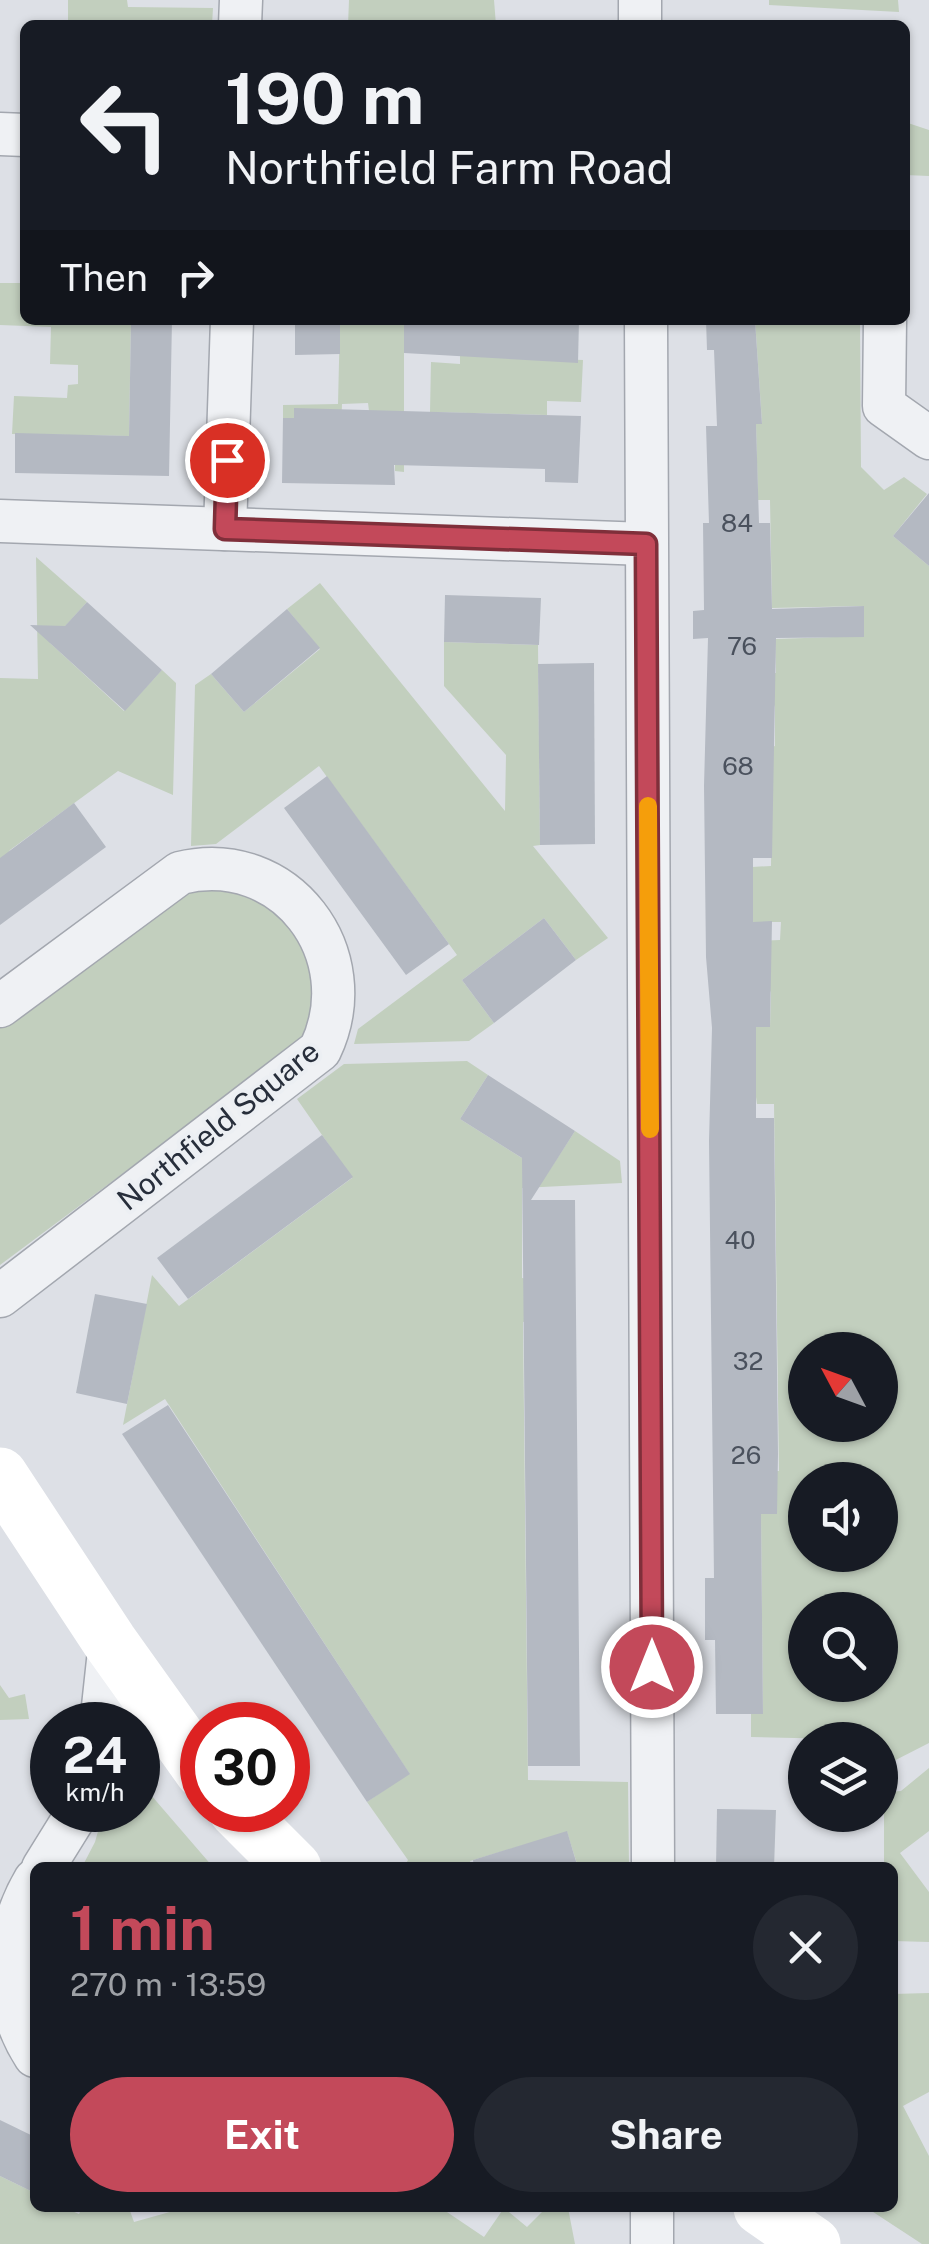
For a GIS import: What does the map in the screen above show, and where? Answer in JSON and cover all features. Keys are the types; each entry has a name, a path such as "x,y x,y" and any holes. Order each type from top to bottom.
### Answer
{"street":[{"path":"225,529 232,325"},
{"path":"646,325 653,1862"},
{"path":"885,325 884,406 929,438"},
{"path":"0,521 646,544"},
{"name":"Northfield Square","path":"0,1006 180,873 200,868 259,878 298,904 329,954 336,996 320,1050 0,1296"},
{"path":"0,1476 180,1740"},
{"path":"103,1702 110,1642"},
{"path":"47,1862 65,1832"},
{"path":"258,1832 288,1862"},
{"path":"30,1890 8,1933 2,1967 12,2022 30,2049"},
{"path":"652,2212 652,2244"},
{"path":"767,2212 813,2244"}],"green space":[{"path":"68,0 127,0 128,7 213,8 212,20 68,20"},
{"path":"349,0 494,0 496,20 348,20"},
{"path":"769,0 898,0 899,12 769,5"},
{"path":"910,124 929,130 929,176 910,175"},
{"path":"0,283 20,283 20,325 131,325 129,436 12,434 14,396 67,398 68,385 78,384 78,365 50,364 51,327 0,325"},
{"path":"340,325 404,325 404,472 395,471 395,412 369,411 368,403 342,404 341,433 328,419 283,418 283,405 338,404"},
{"path":"755,325 860,325 861,467 884,490 904,477 927,494 893,536 929,566 929,1743 898,1759 898,1722 788,1722 788,1738 751,1737 751,1713 763,1713 761,1514 751,1472 779,1471 774,1104 757,1104 756,1097 756,1027 770,1027 771,993 753,941 780,940 781,922 753,922 752,867 771,866 775,746 775,707 759,674 776,673 775,639 864,636 863,606 772,608 770,500 758,500 756,424 762,423"},
{"path":"460,355 583,360 581,402 547,401 547,415 430,412 431,362 460,364"},
{"path":"36,557 87,602 50,643 124,711 162,670 176,683 173,795 118,771 10,850 0,867 0,678 38,679"},
{"path":"320,583 505,811 506,755 444,686 444,642 538,645 540,845 533,846 608,938 576,960 544,918 462,980 494,1023 469,1041 354,1044 358,1029 457,955 319,766 216,844 191,846 195,685 211,674 244,712 320,649 287,609"},
{"path":"187,886 266,898 293,933 310,962 313,977 310,1015 302,1040 0,1265 0,1028"},
{"path":"467,1061 488,1075 460,1119 547,1174 575,1131 620,1161 622,1183 522,1188 522,1278 530,1279 530,1321 523,1322 528,1780 628,1782 629,1862 576,1862 567,1832 470,1862 407,1862 367,1802 409,1773 165,1399 123,1425 152,1275 179,1306 352,1178 297,1099 344,1064"},
{"path":"0,1685 9,1698 25,1694 29,1719 0,1720"},
{"path":"929,1768 929,1831 900,1853 929,1892 929,1942 898,1941 898,1862 884,1862 884,1832 898,1832 898,1791"},
{"path":"160,1806 209,1862 85,1862 98,1832 160,1832"},
{"path":"929,1993 929,2092 903,2106 929,2156 929,2244 922,2244 873,2212 898,2212 898,1994"},
{"path":"0,2176 30,2191 30,2212 130,2212 134,2222 170,2212 447,2212 484,2237 501,2212 509,2212 527,2227 542,2212 569,2212 575,2244 0,2244"}],"building":[{"path":"131,325 172,325 169,476 15,473 15,433 129,436"},
{"path":"295,325 340,325 340,354 295,355"},
{"path":"404,325 579,325 578,363 404,353"},
{"path":"706,325 755,325 762,424 756,424 759,523 770,523 772,609 864,606 864,637 776,638 772,858 753,858 753,922 772,921 770,1027 756,1027 756,1118 774,1118 778,1454 777,1514 761,1514 763,1714 716,1714 715,1640 705,1640 705,1578 714,1578 709,1141 712,1028 706,957 704,786 708,638 693,639 693,611 704,610 703,523 709,523 706,426 717,426 714,350 707,350"},
{"path":"294,408 581,416 578,483 545,482 545,469 394,465 395,485 282,483 283,418 294,418"},
{"path":"929,493 929,566 893,536"},
{"path":"445,595 541,598 539,645 444,642"},
{"path":"87,602 162,670 125,711 30,625 65,626"},
{"path":"287,609 320,648 244,712 211,674"},
{"path":"594,663 595,844 540,845 538,664"},
{"path":"327,776 449,944 406,975 284,808"},
{"path":"74,803 106,847 0,925 0,858"},
{"path":"544,918 576,960 494,1023 462,980"},
{"path":"488,1075 575,1131 531,1200 575,1200 580,1766 528,1766 522,1158 460,1119"},
{"path":"322,1135 353,1177 188,1299 157,1258"},
{"path":"95,1294 147,1304 127,1404 76,1393"},
{"path":"168,1405 410,1774 367,1802 310,1716 310,1702 300,1702 122,1434"},
{"path":"717,1809 776,1810 774,1862 716,1862"},
{"path":"567,1831 576,1862 473,1862"},
{"path":"0,2120 30,2135 30,2191 0,2176"}],"slow traffic":[{"path":"648,806 650,1129"}],"route":[{"path":"227,460 225,529 646,544 652,1667"}]}
